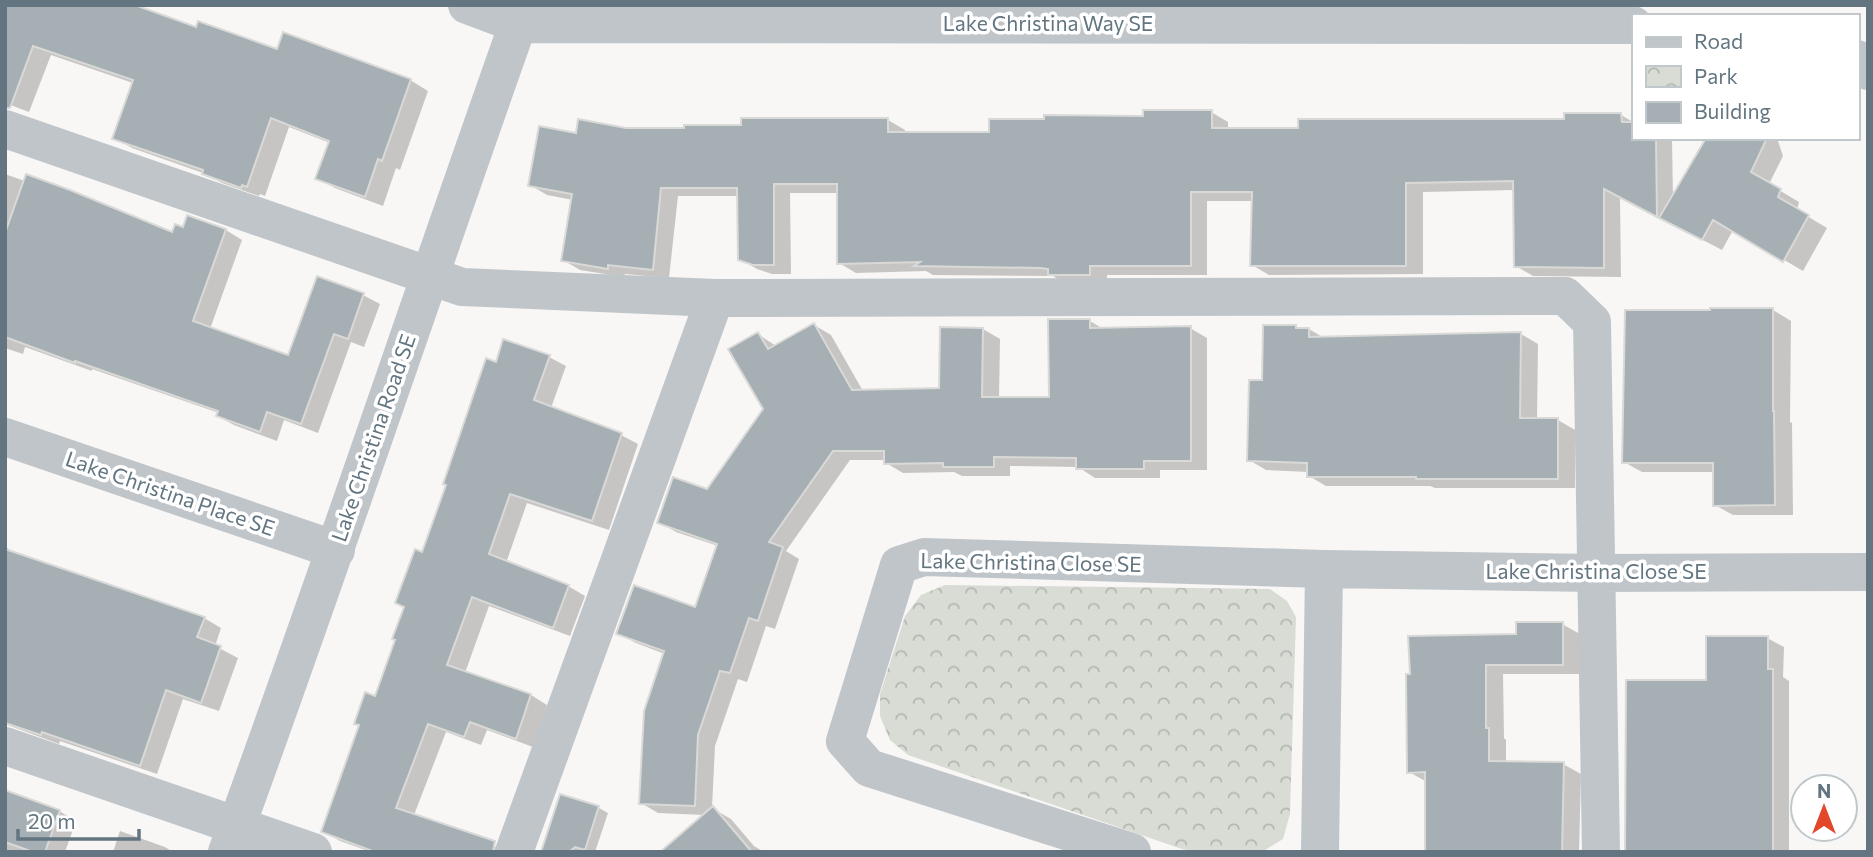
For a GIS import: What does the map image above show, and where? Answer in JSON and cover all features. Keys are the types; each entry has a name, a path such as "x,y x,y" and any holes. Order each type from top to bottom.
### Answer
{"street":[{"name":"Lake Christina Way SE","path":"467,5 518,24 1632,24"},
{"name":"Lake Christina Road SE","path":"232,838 336,550 518,24"},
{"path":"5,129 462,287 715,298 1565,296 1592,322 1601,852"},
{"path":"514,852 715,298"},
{"name":"Lake Christina Place SE","path":"5,437 336,550"},
{"name":"Lake Christina Close SE","path":"1132,852 869,768 845,741 899,565 924,557 1324,569 1596,573 1868,572"},
{"path":"1320,852 1324,569"},
{"path":"5,746 232,838 313,852"}],"green space":[{"path":"945,585 1270,589 1287,601 1296,617 1290,814 1283,839 1262,852 1199,852 1182,849 908,755 890,740 880,716 880,694 905,616 921,595"}],"building":[{"path":"5,5 135,5 196,27 198,21 277,49 283,32 411,79 382,161 378,159 365,197 315,179 329,141 271,118 247,187 242,185 241,188 202,174 203,170 112,139 133,80 33,46 10,108 5,108"},
{"path":"1143,110 1212,110 1212,128 1298,128 1298,119 1564,119 1564,113 1621,113 1622,122 1632,122 1632,140 1656,140 1657,217 1604,189 1604,268 1514,267 1513,181 1406,183 1406,266 1250,266 1252,192 1191,192 1191,266 1090,266 1090,275 1048,275 1048,269 1041,268 914,266 920,262 837,264 837,184 774,184 774,265 753,265 738,260 737,188 661,188 653,270 608,265 608,269 561,261 572,194 528,186 539,126 576,133 578,119 626,128 684,128 684,125 741,125 741,118 888,118 888,132 989,132 989,119 1044,119 1044,115 1143,116"},
{"path":"1705,140 1766,140 1751,172 1781,189 1778,197 1809,215 1783,262 1713,220 1702,240 1659,218"},
{"path":"26,174 172,232 175,224 183,227 187,215 226,229 193,321 288,355 317,276 364,293 348,339 334,334 301,424 267,412 260,432 216,416 218,411 5,337 5,233"},
{"path":"1773,308 1775,505 1713,506 1713,463 1622,463 1625,310"},
{"path":"1048,319 1090,319 1090,328 1191,326 1191,461 1144,461 1144,469 1076,469 1076,458 994,457 994,467 943,467 943,463 884,464 884,451 833,451 769,542 783,547 758,621 749,618 730,673 720,671 698,735 695,806 639,804 644,711 664,651 616,634 634,585 695,607 717,544 657,523 673,477 707,489 763,409 728,349 758,332 768,349 814,323 852,390 939,388 940,327 983,328 982,397 1049,397"},
{"path":"1263,325 1296,325 1296,328 1309,328 1309,337 1521,332 1520,418 1558,418 1558,479 1307,477 1307,463 1247,461 1249,380 1262,380"},
{"path":"503,339 550,355 534,400 622,433 592,521 510,494 489,554 569,585 553,628 472,597 447,665 531,694 516,739 470,722 464,737 428,724 396,808 495,841 493,852 375,852 321,832 359,725 354,724 365,692 375,696 395,640 392,639 404,607 395,603 415,549 422,552 486,358 496,362"},
{"path":"5,549 205,617 197,637 221,646 201,703 166,690 140,766 42,732 41,735 5,723"},
{"path":"1516,622 1563,622 1563,665 1486,665 1489,761 1564,762 1562,852 1425,852 1425,772 1407,773 1406,674 1410,674 1408,636 1516,634"},
{"path":"1706,636 1768,636 1768,669 1773,669 1773,852 1625,852 1626,680 1706,680"},
{"path":"5,790 60,810 45,852 33,852 5,842"},
{"path":"560,794 599,806 585,850 575,847 569,852 541,852"},
{"path":"713,806 752,852 660,852"}]}
